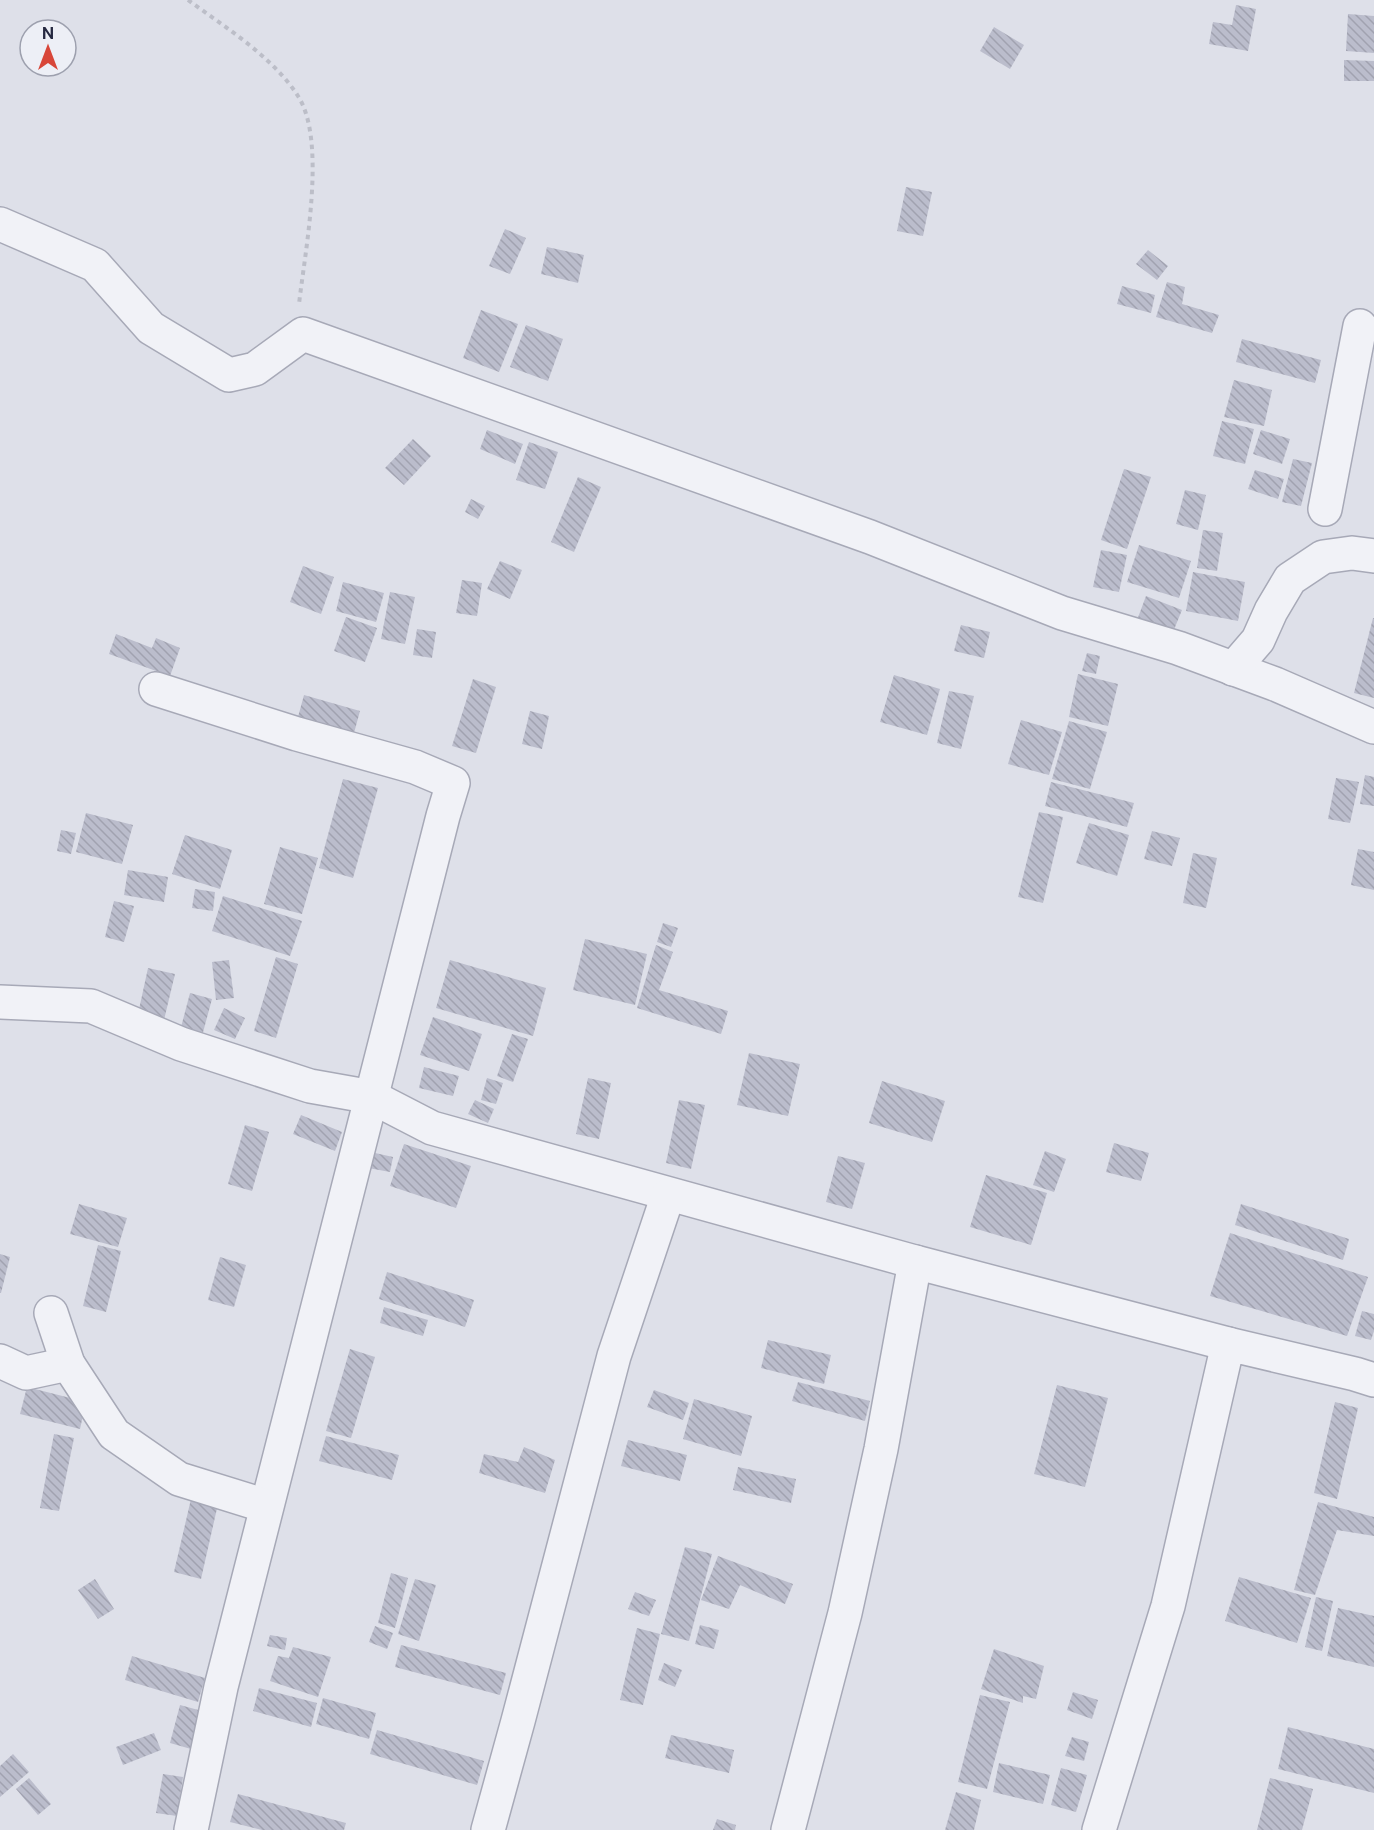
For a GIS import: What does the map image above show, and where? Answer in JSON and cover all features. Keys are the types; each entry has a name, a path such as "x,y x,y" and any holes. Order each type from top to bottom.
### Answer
{"street":[{"path":"0,224 95,265 152,328 229,375 255,369 303,334 870,537 1062,613 1178,648 1275,684 1374,727"},
{"path":"1325,509 1360,326"},
{"path":"1233,669 1258,640 1271,611 1290,579 1323,557 1352,553 1374,556"},
{"path":"156,689 297,734 415,767 453,783 266,1506 221,1687 191,1830"},
{"path":"0,1002 91,1006 181,1044 310,1086 372,1097 432,1128 915,1262 1374,1380"},
{"path":"488,1830 614,1356 668,1195"},
{"path":"788,1830 844,1613 881,1449 915,1262"},
{"path":"51,1313 68,1364 114,1434 179,1479 266,1506"},
{"path":"1099,1830 1168,1606 1228,1344"},
{"path":"0,1361 26,1373 68,1364"}],"path":[{"path":"188,0 236,35 279,72 299,97 310,131 311,165 311,206 299,303 303,334"}],"building":[{"path":"1236,5 1256,9 1248,51 1209,44 1213,22 1232,25"},
{"path":"1348,14 1374,16 1374,53 1346,51"},
{"path":"994,27 1024,45 1010,69 980,51"},
{"path":"1344,60 1374,61 1374,81 1344,81"},
{"path":"906,187 932,192 923,236 897,231"},
{"path":"505,229 526,238 510,274 489,266"},
{"path":"547,247 584,255 578,283 541,274"},
{"path":"1148,250 1168,266 1157,280 1136,264"},
{"path":"1167,282 1185,287 1182,304 1219,315 1212,333 1156,317"},
{"path":"1122,286 1155,295 1151,313 1117,304"},
{"path":"481,310 518,324 499,372 463,358"},
{"path":"526,325 563,339 548,381 510,367"},
{"path":"1242,339 1321,360 1315,383 1236,362"},
{"path":"1234,380 1272,390 1264,426 1224,417"},
{"path":"1222,421 1254,429 1245,464 1213,456"},
{"path":"487,430 523,444 515,464 480,449"},
{"path":"1261,430 1290,439 1282,464 1253,454"},
{"path":"413,439 431,456 404,485 385,468"},
{"path":"529,442 558,452 545,489 516,480"},
{"path":"1293,459 1312,463 1301,506 1282,502"},
{"path":"1124,469 1151,477 1127,549 1101,540"},
{"path":"1255,470 1284,479 1278,499 1248,489"},
{"path":"578,477 601,487 574,552 551,542"},
{"path":"1185,490 1206,495 1198,530 1176,524"},
{"path":"471,499 485,506 478,519 465,512"},
{"path":"1203,530 1223,533 1217,571 1197,568"},
{"path":"1139,545 1191,561 1179,598 1127,582"},
{"path":"1101,550 1127,555 1119,592 1093,587"},
{"path":"500,561 522,570 510,599 487,589"},
{"path":"303,566 334,577 321,614 290,602"},
{"path":"1193,572 1245,582 1238,621 1186,611"},
{"path":"462,580 482,583 477,616 456,613"},
{"path":"343,582 384,593 376,622 336,611"},
{"path":"390,592 415,597 405,644 381,639"},
{"path":"1146,596 1182,610 1171,637 1136,623"},
{"path":"346,617 377,628 365,662 334,651"},
{"path":"1374,618 1374,698 1354,693"},
{"path":"961,625 990,632 984,658 954,651"},
{"path":"417,629 436,632 432,658 413,655"},
{"path":"116,634 152,648 156,638 180,648 170,676 109,654"},
{"path":"1087,653 1100,656 1096,674 1082,671"},
{"path":"1078,674 1118,684 1108,726 1069,717"},
{"path":"894,675 940,689 927,735 880,722"},
{"path":"473,679 496,687 476,753 452,746"},
{"path":"949,691 974,696 961,749 937,743"},
{"path":"304,695 360,711 354,733 298,717"},
{"path":"530,711 549,716 542,749 522,744"},
{"path":"1021,720 1062,732 1049,775 1008,764"},
{"path":"1069,721 1107,732 1090,789 1052,779"},
{"path":"1365,775 1374,777 1374,806 1360,804"},
{"path":"1336,778 1359,782 1350,823 1328,819"},
{"path":"343,779 378,788 353,878 319,868"},
{"path":"1051,782 1134,803 1127,827 1045,806"},
{"path":"1039,812 1063,817 1043,903 1018,897"},
{"path":"86,813 133,825 122,864 76,852"},
{"path":"1089,823 1129,835 1117,876 1076,863"},
{"path":"61,830 76,833 71,854 57,851"},
{"path":"1152,831 1180,838 1172,866 1144,859"},
{"path":"185,835 232,850 220,889 172,874"},
{"path":"280,847 318,858 302,914 264,904"},
{"path":"1358,849 1374,852 1374,890 1351,885"},
{"path":"1193,853 1217,858 1206,908 1183,903"},
{"path":"128,870 168,877 164,902 124,895"},
{"path":"195,889 215,892 213,911 192,908"},
{"path":"223,896 302,921 290,956 212,931"},
{"path":"114,901 134,906 124,942 105,937"},
{"path":"663,923 678,928 671,947 657,942"},
{"path":"585,939 647,954 635,1005 573,990"},
{"path":"656,945 673,952 659,990 728,1011 721,1034 637,1008"},
{"path":"276,957 298,964 276,1038 254,1031"},
{"path":"229,960 234,998 216,1000 212,962"},
{"path":"450,960 546,988 533,1036 436,1008"},
{"path":"148,968 175,974 164,1020 138,1014"},
{"path":"190,993 212,999 202,1036 180,1031"},
{"path":"224,1008 245,1018 235,1039 214,1030"},
{"path":"433,1017 482,1034 469,1071 420,1055"},
{"path":"512,1034 528,1039 513,1082 497,1076"},
{"path":"749,1053 800,1064 788,1116 737,1105"},
{"path":"424,1067 459,1076 453,1096 419,1088"},
{"path":"487,1078 503,1083 496,1104 481,1100"},
{"path":"588,1078 611,1083 599,1139 576,1134"},
{"path":"882,1081 945,1101 932,1142 869,1123"},
{"path":"475,1100 494,1109 488,1123 468,1114"},
{"path":"679,1100 705,1105 691,1169 666,1163"},
{"path":"301,1115 342,1132 335,1151 293,1134"},
{"path":"245,1125 269,1132 252,1191 228,1184"},
{"path":"1114,1143 1149,1153 1141,1181 1106,1172"},
{"path":"404,1144 471,1166 456,1208 390,1186"},
{"path":"366,1151 393,1157 390,1172 363,1167"},
{"path":"1045,1151 1066,1159 1054,1192 1033,1185"},
{"path":"838,1156 865,1163 852,1209 826,1202"},
{"path":"986,1175 1047,1193 1031,1245 970,1227"},
{"path":"79,1204 127,1218 118,1247 70,1234"},
{"path":"1241,1204 1349,1239 1343,1260 1235,1225"},
{"path":"1230,1233 1368,1277 1347,1336 1210,1296"},
{"path":"98,1245 121,1251 106,1312 83,1306"},
{"path":"0,1254 10,1257 1,1293 0,1293"},
{"path":"220,1257 246,1265 234,1307 208,1300"},
{"path":"387,1272 474,1300 465,1327 379,1299"},
{"path":"384,1307 428,1320 423,1336 380,1323"},
{"path":"1362,1311 1374,1314 1374,1331 1371,1340 1355,1336"},
{"path":"768,1340 831,1355 824,1384 761,1368"},
{"path":"350,1349 375,1357 351,1438 326,1431"},
{"path":"798,1382 870,1401 865,1421 792,1401"},
{"path":"1057,1385 1108,1398 1085,1487 1034,1474"},
{"path":"27,1387 86,1402 80,1429 20,1414"},
{"path":"654,1390 689,1403 683,1420 647,1407"},
{"path":"694,1399 752,1416 741,1456 683,1439"},
{"path":"1335,1402 1358,1408 1337,1499 1314,1493"},
{"path":"54,1434 74,1438 59,1511 40,1508"},
{"path":"326,1436 399,1455 392,1480 319,1461"},
{"path":"628,1440 687,1455 680,1481 621,1466"},
{"path":"524,1447 555,1460 545,1493 479,1473 484,1454 518,1462"},
{"path":"738,1467 796,1479 791,1503 733,1490"},
{"path":"191,1499 218,1504 201,1579 174,1572"},
{"path":"1318,1502 1374,1517 1374,1536 1337,1530 1315,1595 1294,1590"},
{"path":"685,1547 712,1554 689,1641 661,1634"},
{"path":"718,1556 793,1584 785,1604 740,1585 729,1609 701,1600"},
{"path":"391,1573 408,1578 395,1628 378,1623"},
{"path":"1239,1577 1311,1598 1297,1643 1225,1621"},
{"path":"95,1579 114,1609 98,1619 78,1590"},
{"path":"415,1579 436,1585 419,1641 398,1634"},
{"path":"635,1592 656,1600 649,1616 628,1609"},
{"path":"1316,1597 1333,1601 1322,1651 1305,1647"},
{"path":"1338,1608 1374,1616 1374,1667 1327,1656"},
{"path":"700,1625 719,1630 714,1649 695,1644"},
{"path":"375,1626 393,1633 387,1649 369,1642"},
{"path":"637,1628 660,1634 643,1705 620,1700"},
{"path":"270,1635 287,1638 285,1650 267,1646"},
{"path":"401,1645 506,1673 500,1695 395,1667"},
{"path":"293,1647 331,1657 318,1697 270,1681 278,1656 289,1658"},
{"path":"994,1649 1044,1666 1036,1699 1023,1696 1023,1703 981,1689"},
{"path":"132,1656 205,1678 198,1702 125,1680"},
{"path":"664,1663 682,1670 675,1687 658,1680"},
{"path":"259,1688 317,1703 311,1727 253,1711"},
{"path":"1073,1692 1098,1700 1092,1719 1067,1710"},
{"path":"980,1695 1010,1702 987,1789 958,1782"},
{"path":"323,1698 376,1713 369,1739 316,1724"},
{"path":"180,1705 202,1711 191,1749 170,1743"},
{"path":"1288,1727 1374,1749 1374,1793 1278,1769"},
{"path":"377,1730 484,1761 477,1785 370,1754"},
{"path":"154,1733 161,1750 123,1765 116,1747"},
{"path":"671,1735 734,1750 729,1773 665,1758"},
{"path":"1072,1737 1089,1742 1084,1761 1065,1756"},
{"path":"13,1754 29,1772 0,1797 0,1766"},
{"path":"999,1763 1050,1775 1043,1804 993,1792"},
{"path":"1061,1768 1087,1775 1076,1812 1051,1805"},
{"path":"163,1774 183,1777 177,1816 156,1813"},
{"path":"29,1778 51,1804 38,1815 16,1789"},
{"path":"1270,1778 1313,1789 1302,1830 1257,1830"},
{"path":"956,1792 981,1800 974,1830 945,1830"},
{"path":"238,1794 346,1823 344,1830 262,1830 230,1822"},
{"path":"717,1819 736,1825 735,1830 713,1830"}]}
